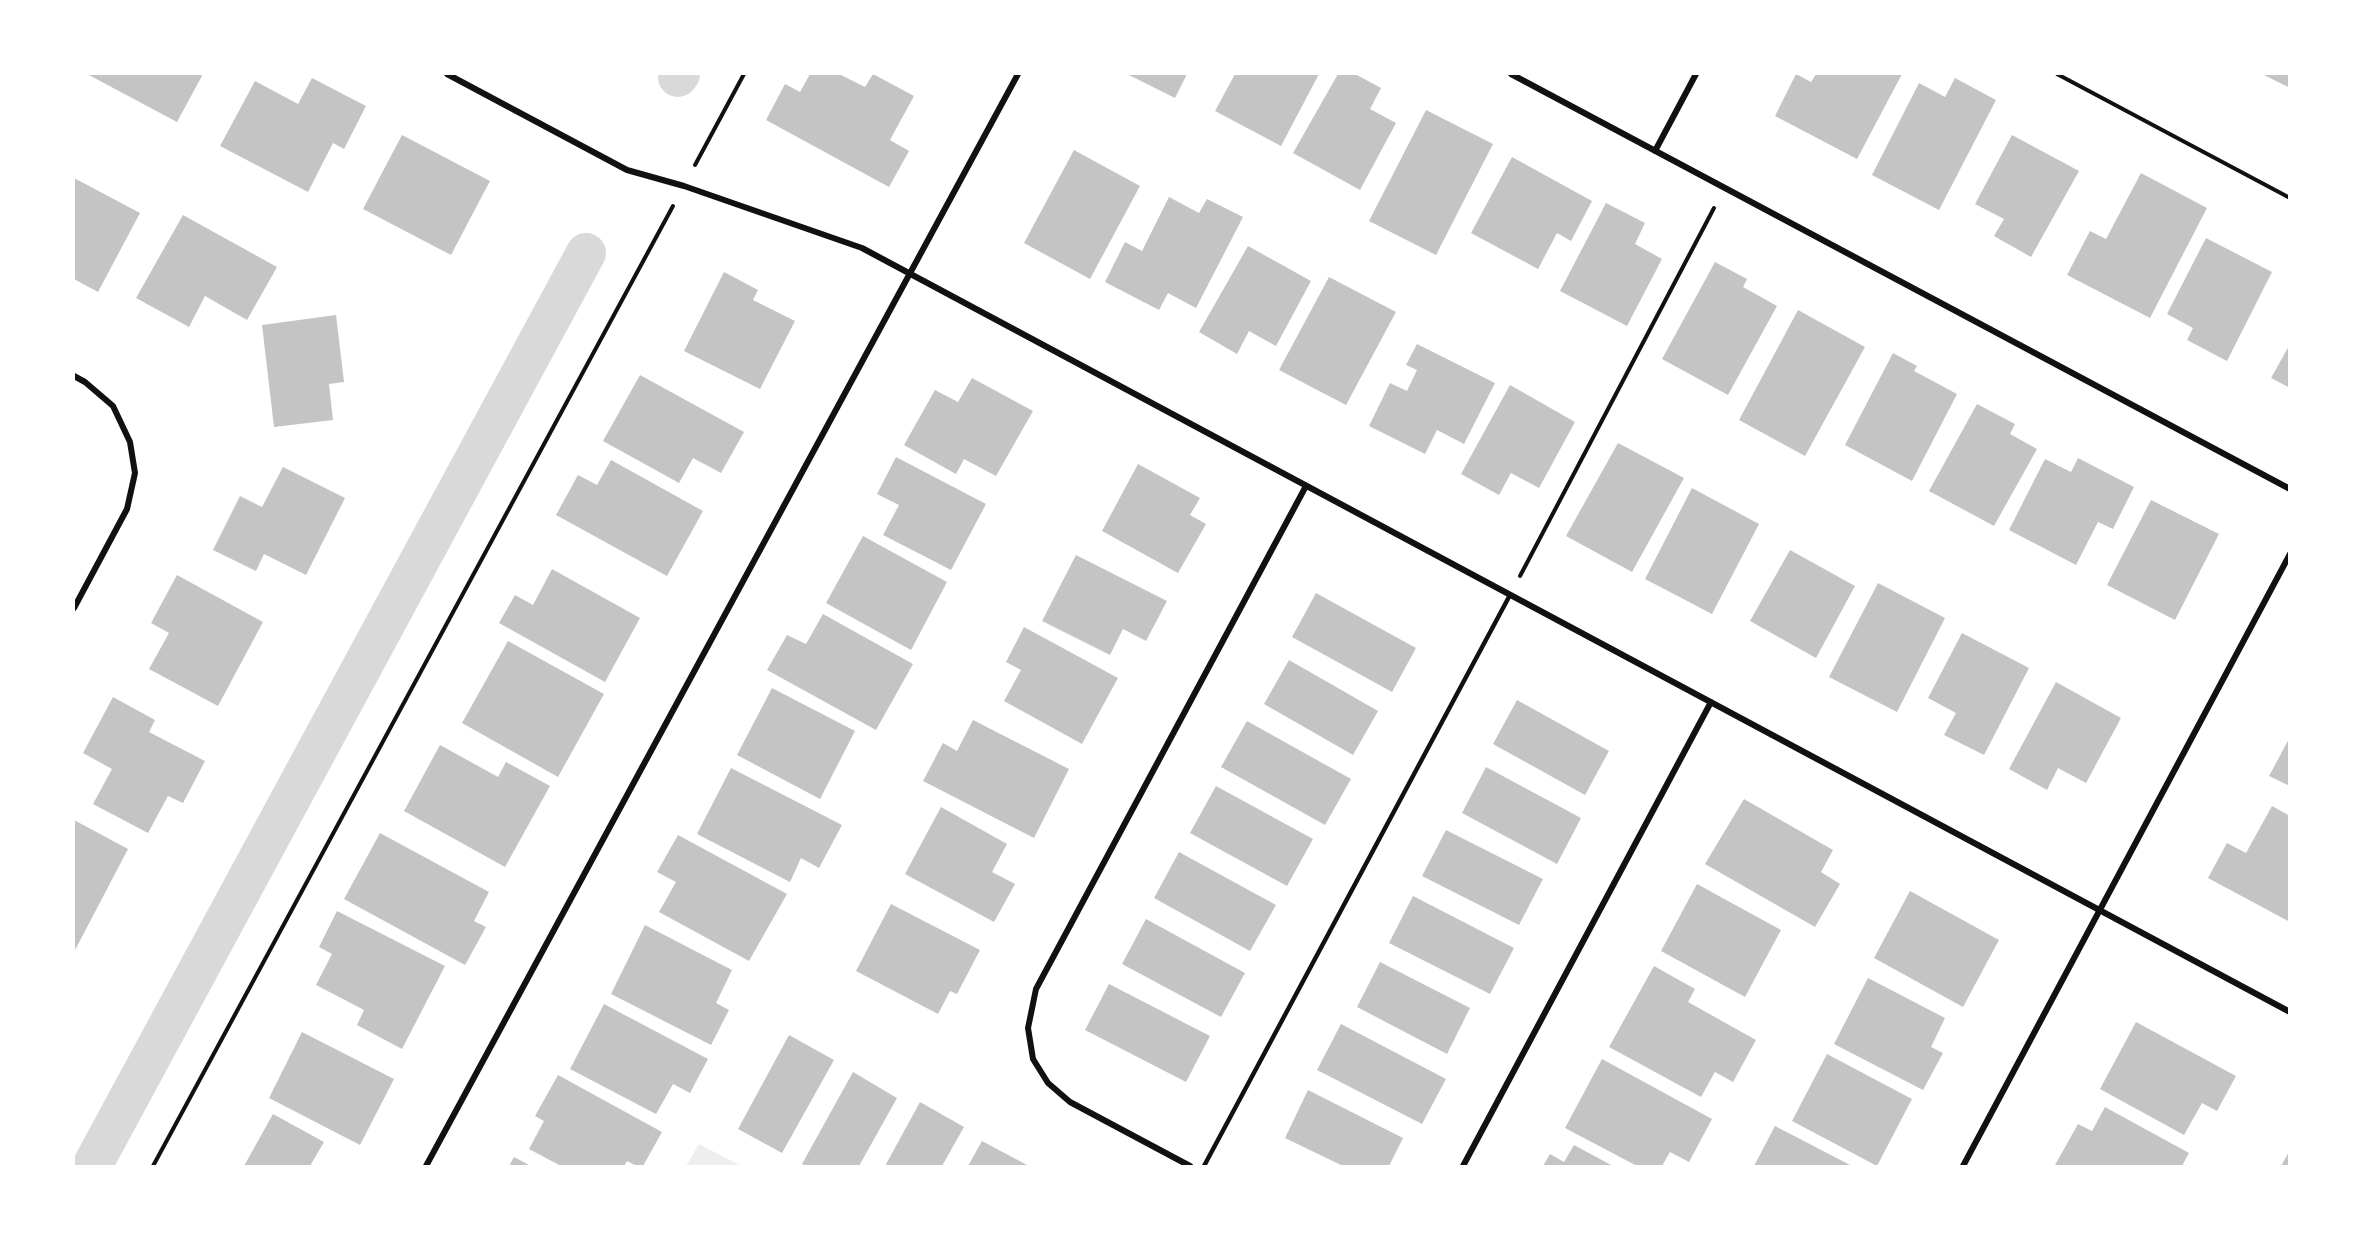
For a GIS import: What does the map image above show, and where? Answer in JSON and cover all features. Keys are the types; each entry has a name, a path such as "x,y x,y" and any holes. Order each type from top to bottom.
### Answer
{"street":[{"path":"447,74 627,170 684,186 862,248 2289,1012"},
{"path":"426,1167 1018,74"},
{"path":"1511,74 2289,489"},
{"path":"1655,151 1696,74"},
{"path":"74,376 85,382 113,406 130,442 135,473 127,508 74,608"},
{"path":"1190,1167 1070,1102 1048,1083 1033,1059 1029,1028 1036,989 1306,486"},
{"path":"1963,1167 2289,554"},
{"path":"1463,1167 1711,702"}],"lane":[{"path":"1204,1167 1510,595"}],"path":[{"path":"153,1167 744,74"},
{"path":"2057,74 2289,198"},
{"path":"1510,595 1725,188"}],"shaded area":[{"path":"699,1144 741,1166 686,1166"}],"building":[{"path":"87,74 203,74 177,122"},
{"path":"810,74 839,74 865,87 873,74 914,96 890,140 909,151 889,187 766,120 785,84 800,92"},
{"path":"1127,74 1187,74 1175,98"},
{"path":"1235,74 1319,74 1281,146 1215,111"},
{"path":"1338,74 1355,74 1381,88 1370,109 1396,123 1360,190 1293,153"},
{"path":"1796,74 1811,82 1816,74 1902,74 1857,159 1775,116"},
{"path":"2262,74 2290,74 2290,88"},
{"path":"312,78 366,106 344,149 333,143 308,192 220,146 255,81 298,104"},
{"path":"1955,78 1996,100 1939,210 1872,175 1919,83 1945,97"},
{"path":"1426,110 1493,144 1436,255 1369,221"},
{"path":"402,135 490,181 451,255 363,209"},
{"path":"2012,135 2079,171 2031,257 1994,236 2004,219 1975,204"},
{"path":"1074,150 1140,186 1090,279 1024,243"},
{"path":"1512,157 1592,201 1571,241 1557,233 1538,269 1471,233"},
{"path":"2141,173 2207,208 2150,318 2067,275 2090,231 2106,239"},
{"path":"74,178 140,213 98,292 74,279"},
{"path":"1169,197 1199,213 1207,199 1243,217 1196,308 1168,293 1159,310 1105,282 1125,242 1142,251"},
{"path":"1606,203 1645,223 1635,244 1662,259 1627,326 1560,291"},
{"path":"183,215 277,267 247,320 205,296 189,327 136,298"},
{"path":"2206,238 2272,272 2227,361 2187,340 2193,328 2167,314"},
{"path":"1248,246 1311,281 1276,346 1249,331 1237,354 1199,332"},
{"path":"1715,262 1747,279 1743,287 1777,306 1728,395 1662,359"},
{"path":"724,272 758,290 753,300 795,321 760,389 684,351"},
{"path":"1329,277 1396,312 1346,405 1279,370"},
{"path":"1798,310 1865,347 1805,456 1739,420"},
{"path":"336,315 344,382 329,384 333,420 274,427 262,325"},
{"path":"1417,344 1495,383 1464,444 1437,430 1425,454 1369,426 1390,383 1407,391 1417,370 1406,365"},
{"path":"2290,344 2290,388 2271,378"},
{"path":"1893,353 1917,366 1914,371 1957,394 1912,481 1845,445"},
{"path":"640,375 744,432 721,473 693,458 679,483 603,441"},
{"path":"972,378 1033,411 996,476 964,459 956,474 904,445 935,390 958,402"},
{"path":"1510,385 1575,422 1539,488 1511,473 1499,495 1461,474"},
{"path":"1977,404 2015,424 2010,434 2037,449 1994,526 1929,491"},
{"path":"1618,443 1684,478 1632,572 1566,536"},
{"path":"896,457 986,504 951,570 883,535 899,505 877,494"},
{"path":"2078,458 2134,487 2113,529 2098,522 2076,565 2009,530 2045,459 2071,472"},
{"path":"611,460 703,511 667,576 556,515 578,475 597,485"},
{"path":"1138,464 1200,498 1190,515 1206,524 1178,573 1102,531"},
{"path":"283,467 345,498 306,575 264,554 256,571 213,550 240,496 262,507"},
{"path":"1692,488 1759,524 1712,614 1645,579"},
{"path":"2151,500 2219,534 2175,620 2107,585"},
{"path":"863,536 947,582 911,650 826,603"},
{"path":"1790,550 1855,586 1816,658 1750,621"},
{"path":"1076,555 1167,601 1146,641 1123,629 1110,655 1042,621"},
{"path":"552,569 640,618 605,682 499,623 515,595 533,605"},
{"path":"177,575 263,622 218,706 149,669 169,633 151,623"},
{"path":"1878,583 1945,618 1897,712 1829,677"},
{"path":"1316,593 1416,648 1392,692 1292,637"},
{"path":"823,614 913,664 876,730 767,670 787,635 806,644"},
{"path":"1024,627 1118,678 1082,744 1004,701 1021,670 1006,662"},
{"path":"1962,633 2029,668 1984,755 1944,735 1956,713 1928,698"},
{"path":"508,641 604,694 558,777 462,723"},
{"path":"1289,660 1378,711 1353,755 1264,704"},
{"path":"2056,682 2121,718 2086,783 2058,768 2047,790 2009,769"},
{"path":"772,688 855,731 820,799 737,755"},
{"path":"113,697 155,720 149,732 205,761 183,803 168,796 148,833 93,804 112,769 83,753"},
{"path":"1517,700 1609,751 1585,795 1493,744"},
{"path":"973,720 1069,769 1034,838 923,781 943,743 957,751"},
{"path":"1247,721 1351,779 1325,825 1221,767"},
{"path":"2290,737 2290,786 2269,776"},
{"path":"440,745 498,777 506,762 550,786 505,867 404,811"},
{"path":"1486,767 1581,818 1557,864 1462,813"},
{"path":"731,768 842,825 819,868 801,858 790,882 697,834"},
{"path":"1216,786 1313,839 1287,886 1190,833"},
{"path":"1744,799 1833,850 1821,872 1840,884 1815,927 1705,864"},
{"path":"2272,806 2290,816 2290,922 2208,878 2227,843 2246,853"},
{"path":"941,807 1007,844 992,872 1015,884 994,922 905,874"},
{"path":"74,820 128,849 74,952"},
{"path":"1446,830 1543,879 1519,925 1422,876"},
{"path":"380,833 489,892 474,921 486,927 465,965 344,899"},
{"path":"678,835 787,894 749,961 659,912 676,882 657,872"},
{"path":"1179,852 1276,905 1250,951 1154,898"},
{"path":"1697,884 1781,930 1745,997 1661,951"},
{"path":"1910,891 1999,940 1963,1007 1874,958"},
{"path":"1413,896 1514,948 1490,994 1389,943"},
{"path":"891,904 980,950 957,994 950,991 938,1014 856,971"},
{"path":"337,911 445,966 402,1049 357,1025 364,1010 316,985 332,954 319,947"},
{"path":"1146,919 1245,973 1221,1017 1122,964"},
{"path":"645,925 732,970 716,1003 729,1010 711,1045 611,994"},
{"path":"1380,962 1470,1008 1447,1054 1357,1007"},
{"path":"1654,966 1695,989 1688,1002 1756,1040 1733,1082 1715,1072 1701,1097 1609,1047"},
{"path":"1868,978 1945,1018 1931,1047 1943,1053 1923,1090 1834,1044"},
{"path":"1109,984 1210,1036 1186,1082 1085,1030"},
{"path":"604,1004 708,1059 690,1093 673,1084 656,1114 570,1069"},
{"path":"2136,1022 2236,1076 2217,1111 2202,1103 2184,1135 2100,1089"},
{"path":"1341,1024 1446,1079 1422,1124 1317,1070"},
{"path":"302,1032 394,1079 360,1145 269,1098"},
{"path":"789,1035 834,1060 782,1153 738,1129"},
{"path":"1827,1054 1912,1099 1877,1166 1792,1121"},
{"path":"1602,1059 1712,1119 1689,1162 1670,1152 1662,1166 1637,1166 1565,1128"},
{"path":"853,1072 897,1098 859,1166 806,1166 802,1164"},
{"path":"558,1075 662,1132 643,1166 627,1161 624,1166 561,1166 529,1149 544,1121 535,1116"},
{"path":"1308,1090 1403,1138 1389,1166 1343,1166 1285,1138"},
{"path":"920,1102 964,1127 942,1166 885,1166"},
{"path":"2105,1107 2189,1153 2182,1166 2055,1165 2078,1124 2092,1131"},
{"path":"273,1114 324,1142 310,1166 244,1166"},
{"path":"1775,1126 1852,1166 1754,1166"},
{"path":"982,1141 1027,1165 968,1166"},
{"path":"1574,1145 1613,1166 1543,1166 1550,1154 1564,1162"},
{"path":"2290,1150 2290,1166 2281,1166"},
{"path":"514,1157 531,1166 509,1166"}],"waterway":[{"path":"92,1166 586,253"}]}
